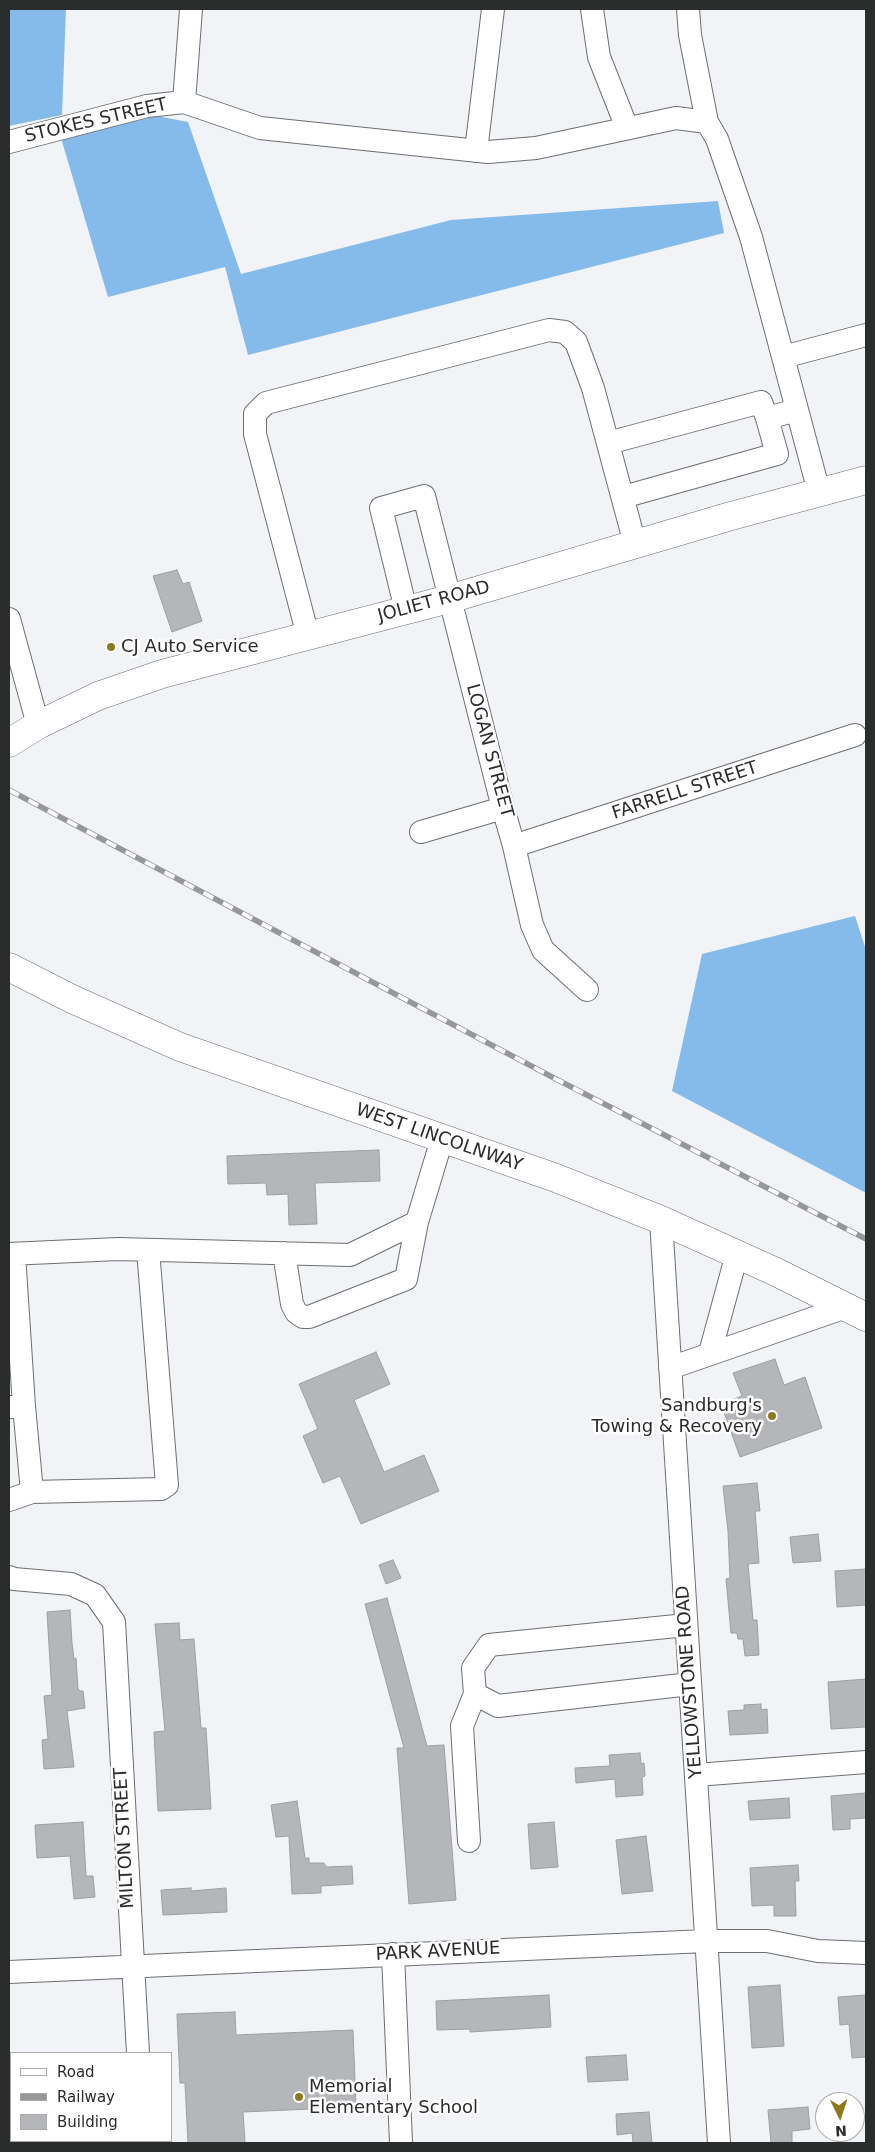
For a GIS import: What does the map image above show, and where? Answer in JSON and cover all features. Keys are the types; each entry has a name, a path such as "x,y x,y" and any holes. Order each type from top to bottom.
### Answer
{"main road":[{"name":"JOLIET ROAD","path":"10,742 38,725 98,696 152,678 406,610 866,480"},
{"name":"WEST LINCOLNWAY","path":"9,967 72,999 180,1046 556,1178 660,1220 737,1254 856,1312"}],"street":[{"path":"191,9 184,102 260,128 488,152 536,148 676,118 707,122"},
{"path":"476,151 493,9"},
{"path":"592,9 599,56 628,128"},
{"path":"688,9 690,35 707,122 717,139 751,237 819,492"},
{"name":"STOKES STREET","path":"9,142 147,106 184,102"},
{"path":"308,636 255,434 255,414 266,403 548,330 565,332 576,342 594,388 635,544"},
{"path":"783,357 866,334"},
{"path":"608,443 761,402 777,454 623,497"},
{"path":"766,418 797,410"},
{"name":"LOGAN STREET","path":"406,610 381,508 424,496 514,846 532,925 543,950 587,990"},
{"path":"9,619 38,725"},
{"name":"FARRELL STREET","path":"514,846 855,735"},
{"path":"421,832 503,808"},
{"path":"284,1253 292,1304 296,1312 303,1317 309,1317 406,1279 417,1222 442,1139"},
{"name":"YELLOWSTONE ROAD","path":"660,1220 719,2143"},
{"path":"32,1492 17,1407 11,1254 118,1249 350,1255 417,1222"},
{"path":"9,1500 32,1492 160,1489 167,1485 148,1250"},
{"path":"710,1353 737,1254"},
{"path":"670,1368 710,1353 856,1312"},
{"name":"MILTON STREET","path":"9,1577 14,1580 71,1584 95,1595 114,1622 138,2052"},
{"path":"469,1841 462,1726 475,1694 473,1668 489,1645 686,1624"},
{"path":"475,1694 498,1706 690,1684"},
{"path":"696,1775 866,1762"},
{"name":"PARK AVENUE","path":"9,1972 706,1941 767,1941 818,1952 866,1953"},
{"path":"393,1954 401,2143"}],"shaded area":[{"path":"9,9 66,9 62,115 9,126"},
{"path":"157,116 188,122 241,274 451,220 718,201 724,233 248,355 225,267 108,297 61,138"},
{"path":"855,916 866,950 866,1193 672,1091 702,954"}],"building":[{"path":"177,570 183,584 189,582 202,621 172,632 153,576"},
{"path":"379,1150 380,1181 315,1183 317,1224 289,1225 288,1194 267,1195 266,1183 228,1184 227,1156"},
{"path":"376,1352 390,1384 354,1400 384,1472 424,1455 439,1491 361,1524 340,1476 323,1483 303,1436 318,1429 299,1384"},
{"name":"Sandburg's Towing & Recovery","path":"775,1359 784,1385 805,1377 822,1428 740,1457 721,1404 742,1396 733,1373"},
{"path":"757,1483 760,1511 755,1511 759,1563 748,1564 753,1620 757,1620 759,1655 745,1656 743,1639 738,1639 737,1633 731,1633 726,1579 730,1578 728,1531 723,1486"},
{"path":"818,1534 821,1561 793,1563 790,1537"},
{"path":"393,1560 401,1578 386,1584 379,1565"},
{"path":"866,1569 866,1605 837,1607 835,1571"},
{"path":"387,1598 427,1746 444,1745 456,1900 409,1904 397,1748 404,1748 365,1604"},
{"path":"70,1610 78,1689 83,1691 85,1708 67,1711 74,1767 44,1769 42,1740 48,1739 44,1696 52,1695 47,1612"},
{"path":"179,1623 180,1640 194,1639 201,1728 206,1728 211,1809 158,1811 154,1732 165,1731 155,1624"},
{"path":"866,1679 866,1727 831,1729 828,1682"},
{"path":"761,1704 761,1710 767,1709 768,1733 730,1735 728,1711 744,1710 744,1705"},
{"path":"640,1753 641,1764 644,1763 645,1776 642,1777 643,1795 616,1797 615,1779 576,1783 575,1768 610,1766 609,1755"},
{"path":"866,1793 866,1818 850,1819 850,1829 833,1830 831,1796"},
{"path":"789,1798 790,1818 750,1820 748,1801"},
{"path":"297,1801 305,1858 309,1858 309,1863 324,1863 326,1867 352,1866 353,1884 321,1886 321,1893 292,1894 289,1836 276,1837 271,1805"},
{"path":"83,1822 86,1876 93,1876 95,1897 74,1899 70,1856 37,1858 35,1825"},
{"path":"554,1822 558,1867 531,1869 528,1824"},
{"path":"646,1836 653,1891 622,1894 616,1840"},
{"path":"798,1865 799,1881 795,1881 796,1916 774,1916 774,1905 752,1906 750,1868"},
{"path":"191,1888 191,1891 226,1888 227,1912 163,1915 161,1890"},
{"path":"780,1985 784,2046 752,2048 748,1987"},
{"path":"549,1995 551,2027 470,2032 470,2029 437,2030 436,2001"},
{"path":"866,1995 866,2057 852,2058 849,2024 840,2025 838,1997"},
{"name":"Memorial Elementary School","path":"235,2012 236,2035 353,2030 356,2107 243,2112 245,2143 188,2143 185,2083 180,2083 177,2014"},
{"path":"626,2055 628,2080 588,2082 586,2057"},
{"path":"808,2107 810,2129 792,2131 792,2143 771,2143 768,2110"},
{"path":"649,2112 652,2143 633,2143 632,2133 617,2135 616,2114"}],"railway":[{"path":"9,790 554,1078 866,1239"}],"place":[{"name":"CJ Auto Service","path":"111,647"},
{"name":"Sandburg's Towing & Recovery","path":"772,1416"},
{"name":"Memorial Elementary School","path":"299,2097"}]}
